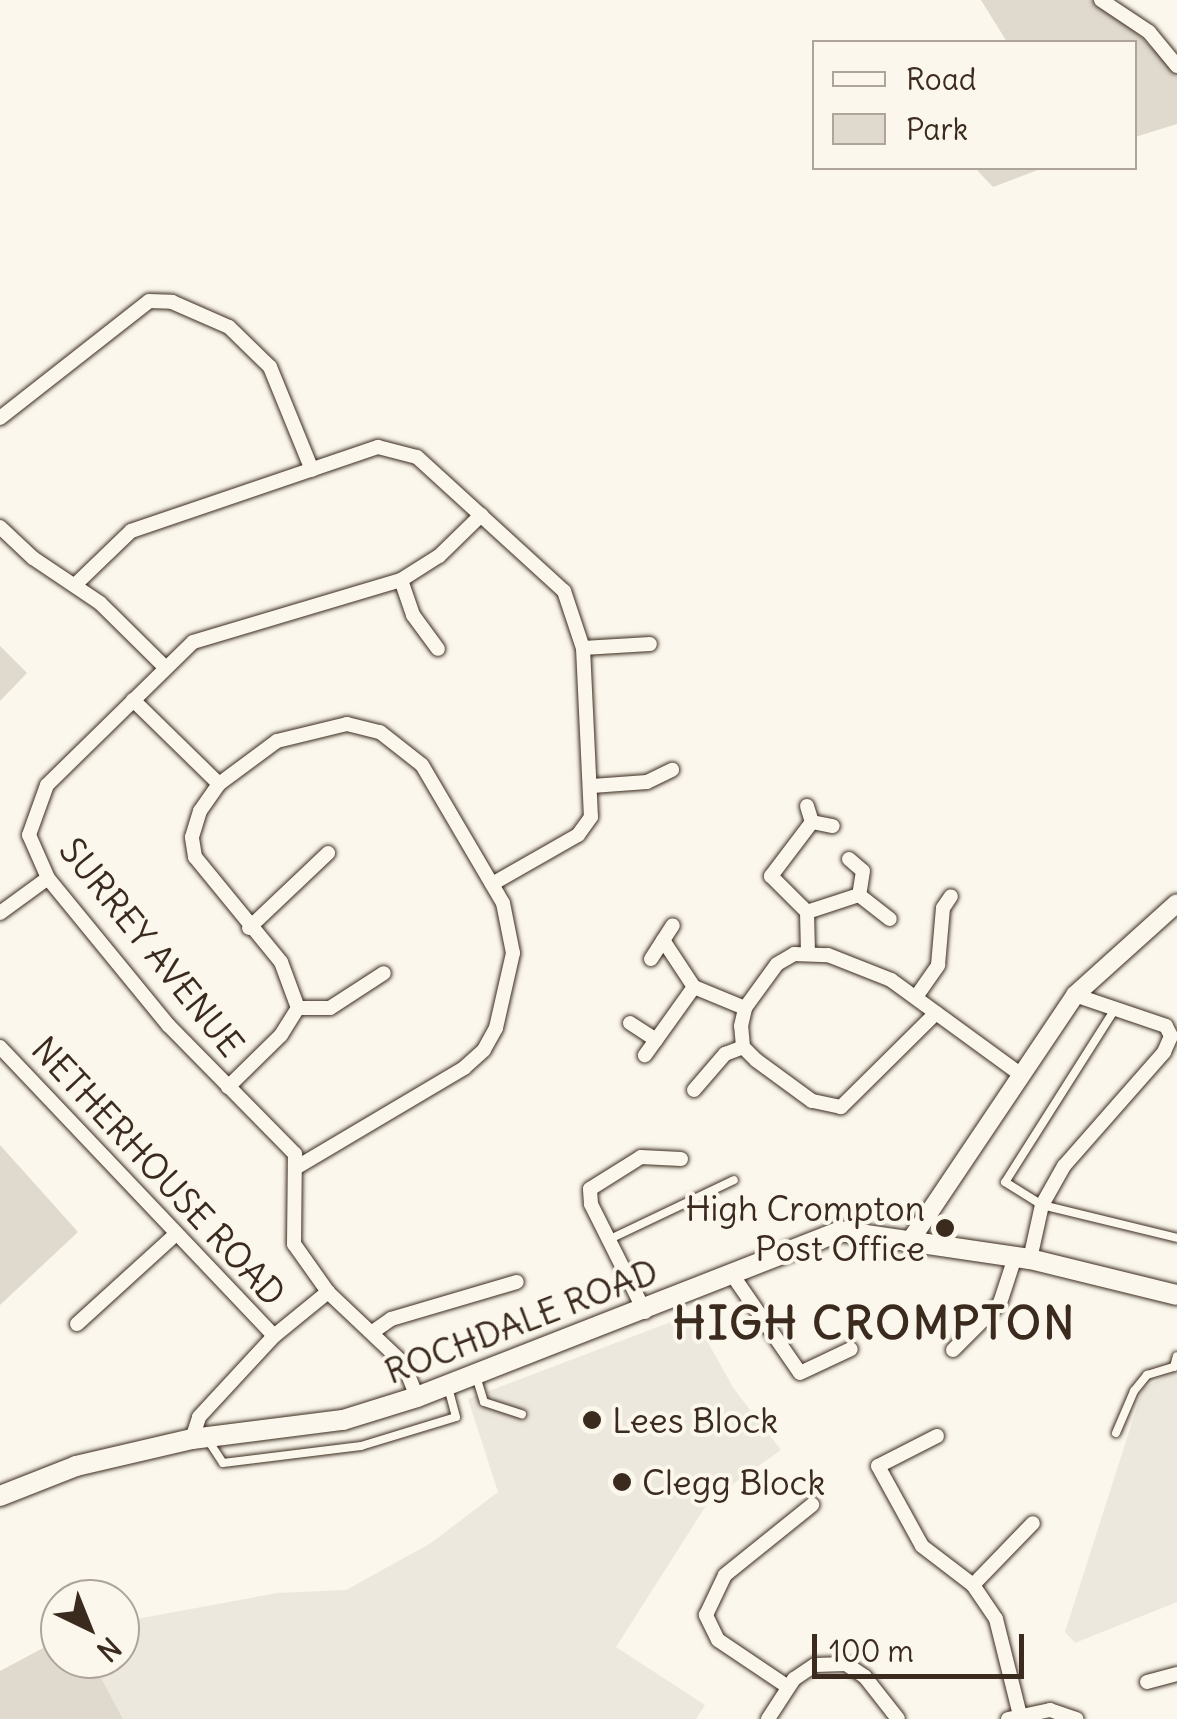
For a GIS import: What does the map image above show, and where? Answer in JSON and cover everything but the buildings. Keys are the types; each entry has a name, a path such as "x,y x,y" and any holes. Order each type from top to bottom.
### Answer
{"main road":[{"name":"ROCHDALE ROAD","path":"0,1496 76,1466 199,1438 343,1420 417,1397 645,1312 731,1273 840,1231 912,1238 1022,1258 1177,1295"}],"street":[{"path":"1101,0 1149,32 1177,66"},
{"path":"0,418 149,301 172,302 228,328 270,367 312,470"},
{"path":"76,584 131,531 378,447 416,456 564,591 582,648 591,817 578,835 492,884"},
{"name":"SURREY AVENUE","path":"299,1166 296,1154 228,1087 48,878 29,835 34,810 47,785 194,642 231,626 401,580 439,556 480,515"},
{"path":"0,526 33,558 76,584 165,667"},
{"path":"401,580 413,615 438,649"},
{"path":"582,648 650,644"},
{"path":"133,700 219,784"},
{"path":"298,1008 281,962 249,928 195,857 192,837 200,811 219,784 277,741 314,728 347,724 380,732 422,765 492,884 512,929 512,953 496,1028 484,1050 464,1068 299,1166 290,1213 294,1244 328,1292 404,1363 417,1397"},
{"path":"592,786 646,782 672,770"},
{"path":"807,806 812,822"},
{"path":"812,822 833,826"},
{"path":"808,952 806,912 772,876 812,822"},
{"path":"249,928 328,854"},
{"path":"849,859 864,871 858,895"},
{"path":"0,913 48,878"},
{"path":"806,912 858,895"},
{"path":"858,895 890,919"},
{"path":"916,997 938,965 943,908 950,896"},
{"path":"912,1238 1076,995 1177,903"},
{"path":"651,959 673,926"},
{"path":"663,940 694,988 745,1008"},
{"path":"744,1047 745,1008 777,964 808,952 856,964 916,997 1020,1074"},
{"path":"298,1008 330,1008 384,973"},
{"path":"645,1055 694,988"},
{"path":"953,1350 1000,1303 1042,1205 1064,1166 1164,1052 1170,1036 1166,1026 1076,995"},
{"path":"228,1087 281,1035 298,1008"},
{"path":"744,1047 812,1101 841,1107 936,1014"},
{"path":"630,1023 656,1040"},
{"path":"694,1090 724,1054 744,1047"},
{"name":"NETHERHOUSE ROAD","path":"0,1048 274,1336"},
{"path":"645,1312 590,1204 594,1182 641,1157 681,1160"},
{"path":"77,1324 176,1234"},
{"path":"731,1273 800,1373 850,1349"},
{"path":"374,1331 391,1319 517,1282"},
{"path":"199,1438 200,1418 274,1336 328,1292"},
{"path":"937,1436 878,1466 922,1546 973,1585 1008,1649 1014,1717 1050,1710 1076,1719"},
{"path":"788,1688 718,1640 706,1615 725,1575 812,1505"},
{"path":"973,1585 1033,1523"},
{"path":"768,1719 788,1688 814,1665 846,1664 866,1677 898,1719"},
{"path":"1147,1682 1177,1674"}],"lane":[{"path":"1115,1009 1005,1182 1042,1205 1177,1238"},
{"path":"610,1239 734,1180"},
{"path":"1116,1433 1146,1374 1174,1368 1177,1356"},
{"path":"476,1376 484,1402 522,1414"},
{"path":"199,1438 223,1463 362,1446 456,1417 448,1387"}],"shaded area":[{"path":"692,1314 734,1389 781,1450 709,1501 616,1647 705,1705 696,1719 123,1719 102,1679 140,1679 140,1618 277,1593 346,1590 431,1543 498,1492 468,1399"},
{"path":"1177,1371 1177,1602 1075,1643 1065,1632 1143,1388"}],"green space":[{"path":"981,0 1092,0 1121,18 1177,72 1177,124 1137,136 1137,40 1006,40"},
{"path":"977,170 1038,170 993,187"},
{"path":"0,646 27,673 0,701"},
{"path":"0,1145 78,1232 0,1305"},
{"path":"40,1650 40,1679 102,1679 123,1719 0,1719 0,1671"}],"place":[{"name":"High Crompton Post Office","path":"945,1228"},
{"name":"Lees Block","path":"592,1420"},
{"name":"Clegg Block","path":"622,1482"}],"district":[{"name":"HIGH CROMPTON","path":"875,1324"}]}
